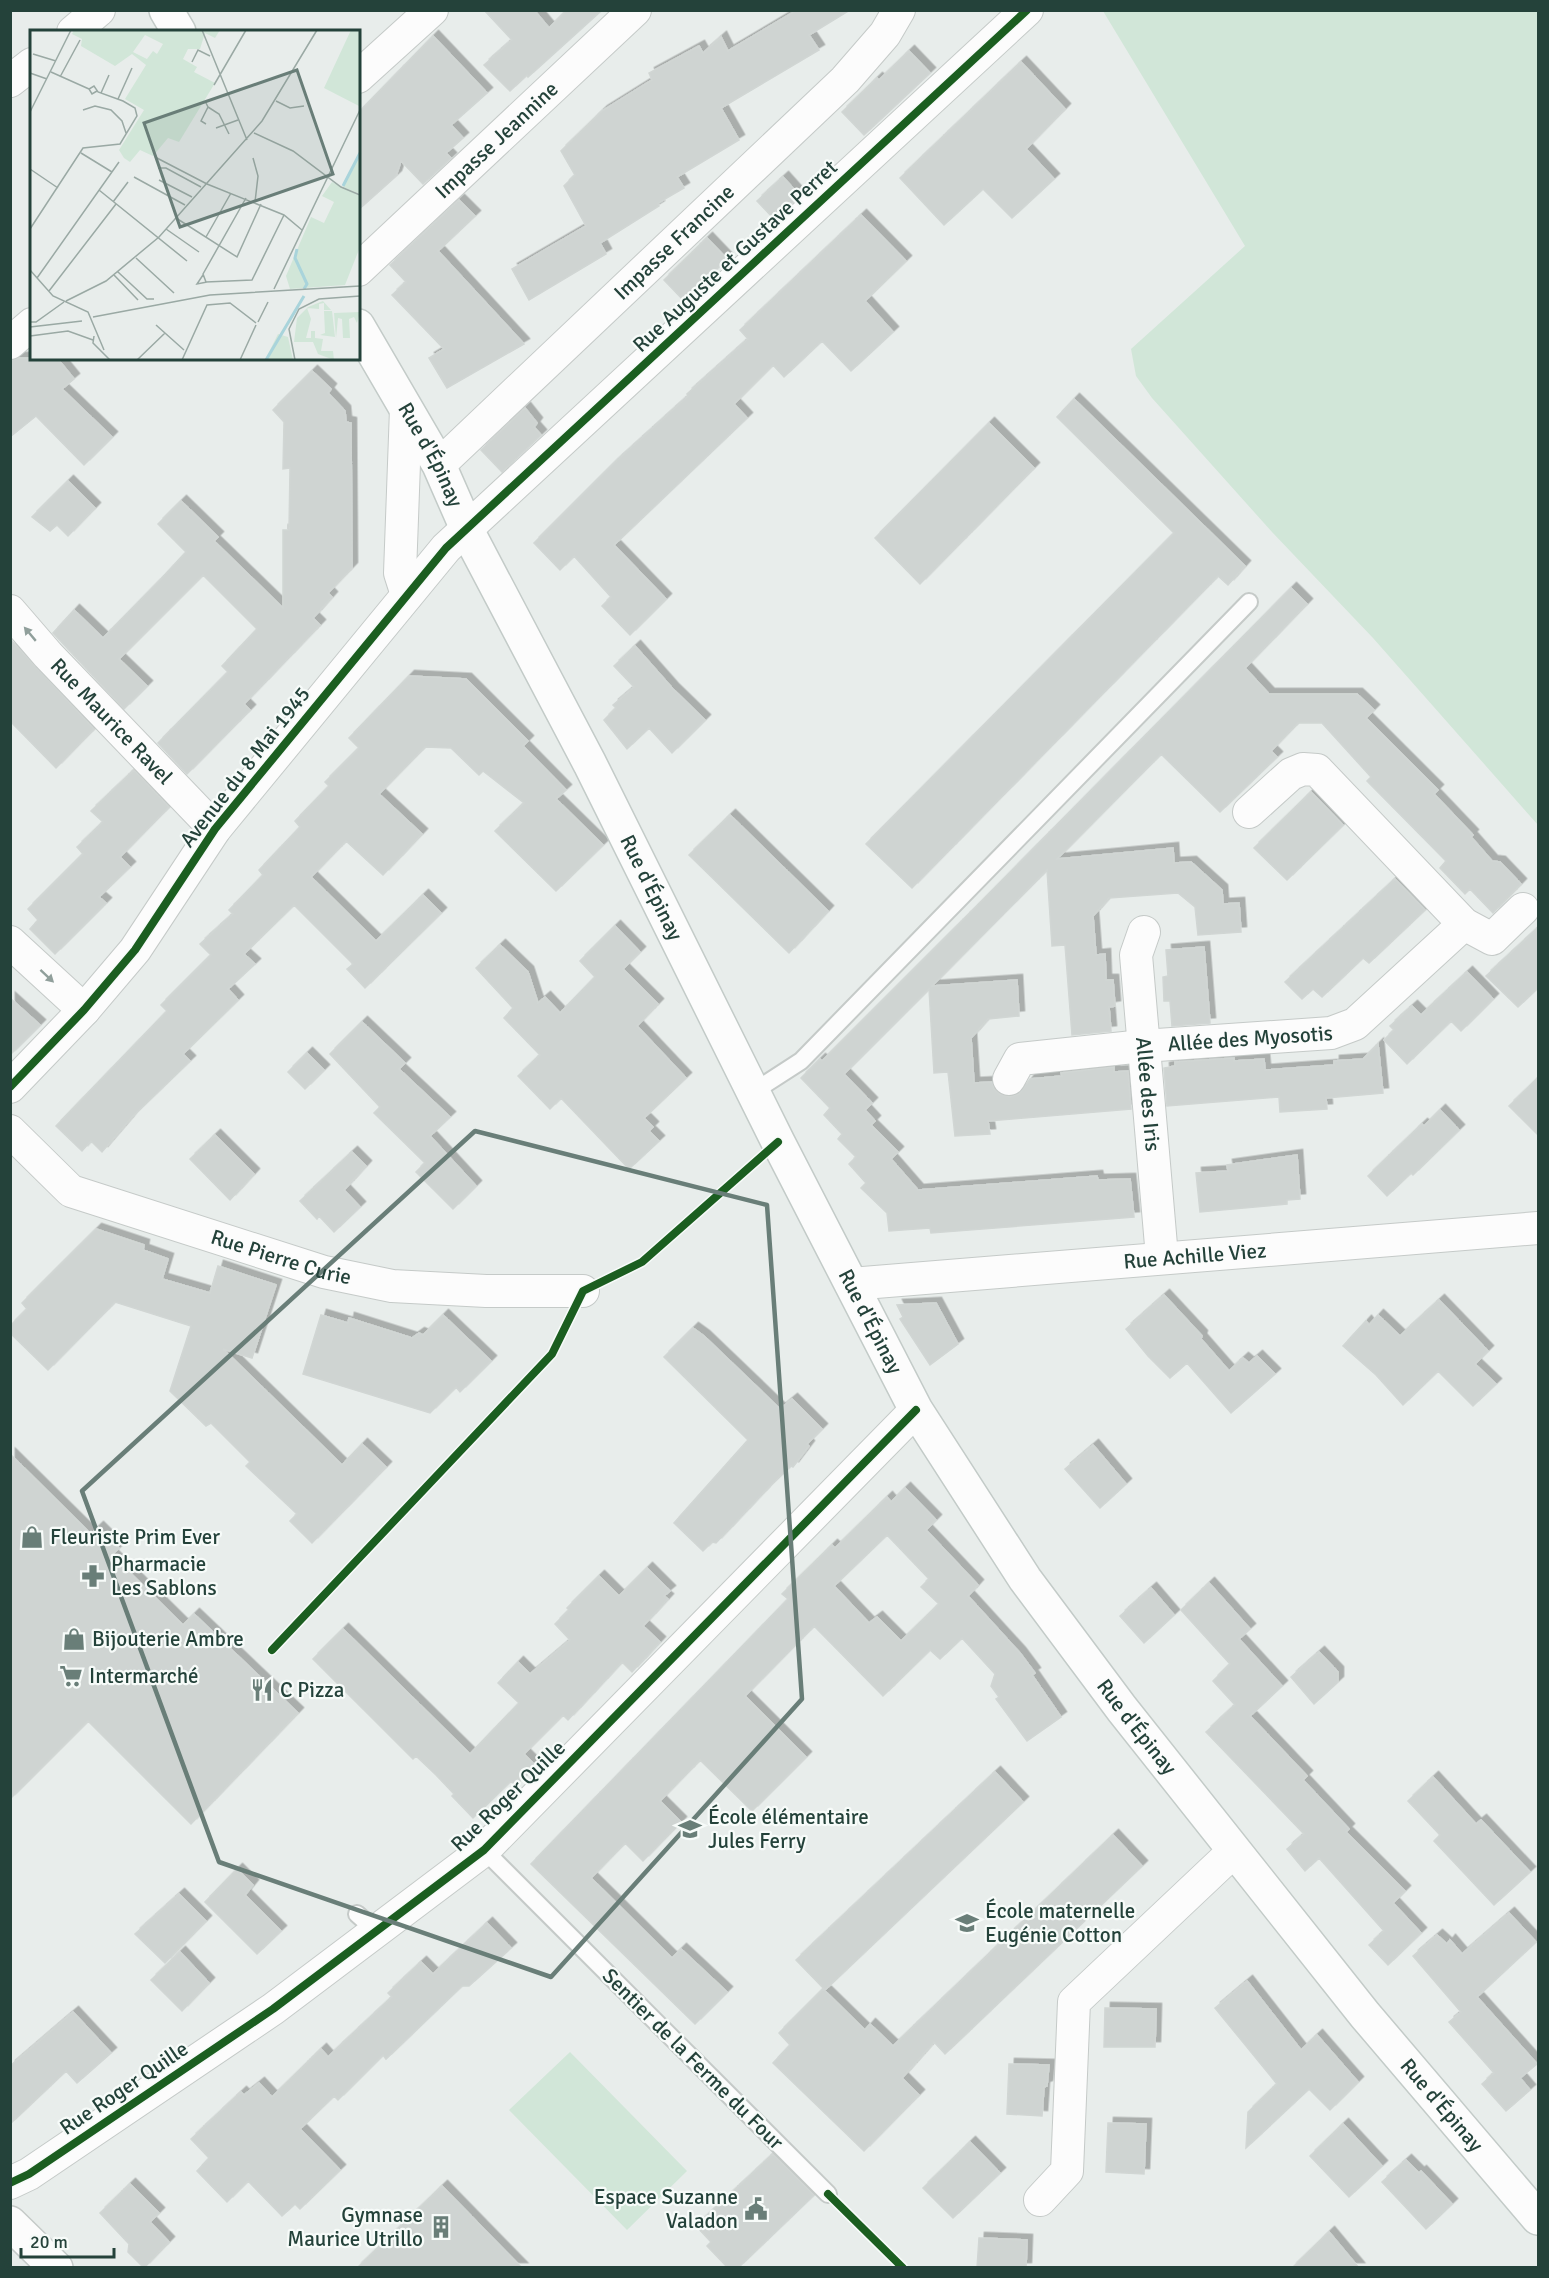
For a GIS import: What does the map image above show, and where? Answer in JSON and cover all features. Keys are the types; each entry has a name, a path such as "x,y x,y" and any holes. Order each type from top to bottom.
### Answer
{"main road":[{"path":"166,10 178,30"},
{"name":"Rue d'Épinay","path":"360,329 439,465 467,529 590,764 753,1092 916,1410 1025,1578 1122,1709 1365,2015 1539,2218"},
{"path":"10,2223 56,2268"}],"street":[{"path":"75,30 99,10"},
{"path":"360,75 432,10"},
{"name":"Impasse Jeannine","path":"360,268 635,10"},
{"name":"Impasse Francine","path":"439,465 845,80 885,34 899,10"},
{"name":"Rue Auguste et Gustave Perret","path":"467,529 1027,10"},
{"path":"10,81 30,66"},
{"path":"10,343 30,326"},
{"path":"406,409 400,573 407,595"},
{"name":"Avenue du 8 Mai 1945","path":"10,1087 84,1010 135,950 215,829 446,548 467,529"},
{"name":"Rue Maurice Ravel","path":"10,611 48,655 215,829"},
{"path":"1249,812 1291,774 1303,769 1317,770 1464,924 1492,939 1523,909"},
{"name":"Allée des Myosotis","path":"1009,1079 1020,1059 1143,1046 1331,1033 1355,1024 1464,924"},
{"name":"Allée des Iris","path":"1144,932 1136,956 1162,1257"},
{"path":"10,942 84,1010"},
{"name":"Rue Pierre Curie","path":"10,1131 71,1191 324,1272 392,1286 486,1291 583,1291"},
{"name":"Rue Achille Viez","path":"851,1284 1539,1228"},
{"name":"Rue Roger Quille","path":"10,2183 29,2174 273,2009 366,1923 484,1850 916,1410"},
{"path":"1040,2200 1067,2171 1074,2002 1234,1851"}],"lane":[{"path":"753,1092 801,1061 1249,602"},
{"name":"Sentier de la Ferme du Four","path":"484,1850 828,2194"}],"highlighted area":[{"path":"475,1131 767,1205 802,1699 551,1977 219,1862 82,1491"}],"green space":[{"path":"1103,11 1538,11 1538,825 1373,638 1272,532 1152,398 1136,376 1131,349 1245,246"},
{"path":"570,2052 687,2171 627,2230 509,2110"}],"building":[{"path":"484,10 534,10 549,28 567,10 602,10 510,91 484,65 512,40"},
{"path":"797,10 850,10 809,35 819,50 721,108 739,140 677,177 684,188 600,243 606,254 529,300 512,269 586,226 564,186 575,175 561,151 602,111 652,80 649,73 699,46 703,53 721,37 728,51"},
{"path":"433,36 487,93 451,125 463,138 446,153 451,158 423,184 401,161 396,176 360,208 360,111"},
{"path":"909,51 930,73 864,135 842,112"},
{"path":"1021,62 1065,109 1026,149 1054,179 1012,218 983,189 944,225 900,178"},
{"path":"783,177 800,196 774,219 757,201"},
{"path":"459,200 475,216 438,251 524,344 447,388 429,358 444,349 392,295 406,282 390,265"},
{"path":"861,215 906,261 865,301 893,332 851,371 822,341 784,377 773,365 734,404 747,418 614,545 666,599 630,635 602,606 611,597 574,556 560,570 534,543 613,464 748,339 740,330"},
{"path":"707,238 727,259 684,301 664,280"},
{"path":"18,358 59,360 74,379 62,389 112,437 84,465 36,416 10,437 10,361"},
{"path":"312,371 331,389 328,393 345,411 346,422 351,423 352,568 328,593 332,597 313,618 320,625 244,704 250,710 187,774 158,743 228,672 222,666 257,629 203,575 119,659 147,686 124,709 53,633 74,610 103,638 160,580 186,552 158,524 181,501 218,537 214,541 283,608 283,530 289,530 290,468 283,469 284,422 273,410"},
{"path":"1074,399 1245,566 1228,585 1218,576 912,888 866,844 1174,533 1057,417"},
{"path":"525,408 537,423 534,427 541,435 502,472 481,450"},
{"path":"989,423 1034,468 920,584 875,538"},
{"path":"68,481 95,508 68,536 57,525 50,531 32,517"},
{"path":"1291,588 1307,604 1245,668 1269,694 1357,694 1374,710 1366,718 1438,790 1434,794 1473,835 1471,837 1492,861 1500,862 1521,884 1493,913 1470,889 1465,894 1440,868 1446,861 1367,781 1371,777 1322,723 1298,723 1271,751 1277,757 1220,812 1161,754 1057,859 1173,848 1174,863 1191,862 1222,890 1223,904 1239,903 1241,932 1198,935 1195,907 1178,893 1109,898 1093,916 1096,955 1105,954 1106,980 1113,980 1115,1006 1109,1007 1111,1031 1072,1035 1065,945 1052,946 1047,870 932,986 1017,980 1019,1016 988,1019 971,1038 974,1083 992,1082 994,1089 1000,1094 1010,1097 1019,1094 1030,1079 1114,1067 1114,1072 1128,1071 1131,1109 988,1121 990,1134 955,1136 948,1072 934,1073 929,989 844,1074 872,1103 865,1110 875,1121 871,1125 898,1152 891,1159 918,1190 1097,1176 1098,1180 1130,1179 1134,1217 931,1233 930,1228 889,1231 887,1213 861,1188 866,1183 849,1164 856,1157 838,1139 842,1134 824,1115 830,1108 801,1078 820,1059 822,1061 952,931"},
{"path":"10,639 94,729 56,768 10,721"},
{"path":"635,646 673,689 705,720 672,753 649,728 627,749 604,720 616,708 613,705 634,687 614,666"},
{"path":"409,676 466,679 528,741 523,746 566,790 556,799 603,845 556,891 495,831 524,803 483,771 479,775 451,748 425,747 379,794 422,834 383,875 346,841 311,877 376,941 423,895 441,913 365,988 347,969 353,964 294,905 244,954 255,964 228,989 238,1000 183,1054 190,1061 132,1117 102,1152 91,1141 82,1151 56,1126 167,1011 161,1005 211,955 200,944 233,914 229,910 263,875 259,870 300,827 295,821 329,786 325,782 359,748 349,738"},
{"path":"134,770 169,807 120,857 130,867 99,897 106,903 55,954 30,929 38,920 28,909 83,854 77,847 103,822 91,811"},
{"path":"1311,792 1343,825 1287,880 1254,848"},
{"path":"730,815 828,911 789,953 689,855"},
{"path":"1395,879 1425,910 1369,963 1363,958 1322,997 1313,989 1302,999 1285,982"},
{"path":"615,926 640,952 623,969 658,1004 637,1026 686,1078 644,1118 653,1127 649,1131 659,1141 629,1169 561,1098 550,1109 518,1076 540,1055 504,1018 513,1008 476,968 500,945 528,972 538,1003 545,997 560,1013 595,977 580,961"},
{"path":"1539,927 1539,987 1518,1007 1486,976"},
{"path":"1204,947 1210,1023 1172,1026 1170,1001 1164,1001 1163,977 1168,976 1166,950"},
{"path":"1467,972 1493,999 1461,1031 1451,1021 1407,1064 1384,1040 1394,1030 1390,1026 1412,1006 1421,1015"},
{"path":"10,998 40,1025 10,1055"},
{"path":"362,1022 405,1063 399,1069 450,1117 430,1136 476,1186 453,1209 416,1172 425,1163 374,1113 380,1107 330,1054"},
{"path":"1378,1044 1383,1093 1326,1098 1327,1109 1280,1112 1279,1097 1167,1106 1164,1068 1175,1066 1175,1062 1234,1058 1234,1061 1264,1059 1265,1070 1334,1065 1334,1061 1363,1059"},
{"path":"307,1053 324,1070 305,1089 288,1072"},
{"path":"1539,1077 1539,1136 1509,1106"},
{"path":"1440,1110 1459,1130 1413,1175 1411,1173 1387,1196 1368,1176 1422,1124 1424,1126"},
{"path":"215,1135 254,1174 230,1200 190,1159"},
{"path":"352,1152 366,1166 344,1190 360,1207 334,1232 319,1216 317,1219 300,1201"},
{"path":"1297,1155 1300,1199 1287,1200 1287,1204 1200,1212 1196,1173 1228,1171 1227,1165"},
{"path":"96,1229 144,1245 143,1250 168,1259 162,1279 210,1293 218,1266 276,1285 252,1358 223,1349 342,1465 362,1444 386,1467 312,1543 290,1521 297,1514 246,1466 250,1462 211,1423 206,1426 170,1391 191,1326 115,1302 48,1370 10,1333 10,1326 27,1309 22,1303"},
{"path":"1164,1295 1202,1336 1201,1339 1229,1371 1243,1358 1249,1363 1257,1356 1275,1374 1231,1413 1187,1363 1170,1378 1126,1329"},
{"path":"1439,1300 1488,1351 1475,1364 1496,1384 1473,1406 1438,1371 1403,1405 1376,1375 1343,1346 1366,1321 1369,1325 1378,1315 1400,1336"},
{"path":"936,1303 958,1344 930,1365 900,1319 903,1317 897,1305"},
{"path":"321,1315 348,1323 349,1318 412,1338 419,1333 423,1335 443,1315 491,1361 460,1392 456,1387 430,1413 303,1374"},
{"path":"693,1328 780,1409 792,1399 822,1429 807,1444 809,1446 793,1467 791,1466 767,1489 716,1543 712,1542 703,1551 674,1523 748,1440 664,1357"},
{"path":"1093,1445 1126,1484 1100,1508 1065,1469"},
{"path":"10,1454 91,1534 98,1527 119,1548 112,1555 183,1625 194,1614 298,1713 191,1824 88,1721 10,1799"},
{"path":"905,1488 936,1520 926,1530 978,1585 968,1596 1020,1653 1035,1673 1032,1675 1061,1717 1027,1741 996,1699 999,1697 991,1686 995,1674 962,1638 940,1659 930,1650 883,1696 814,1626 745,1696 806,1757 752,1811 700,1760 660,1801 681,1822 643,1861 625,1843 591,1878 672,1958 681,1949 727,1992 695,2024 531,1864 788,1599 782,1594 832,1545 835,1548 887,1497 891,1502","holes":["887,1535 929,1579 921,1587 939,1604 901,1641 877,1617 869,1623 834,1586"]},
{"path":"647,1568 670,1591 664,1596 668,1599 643,1626 660,1642 632,1672 622,1662 568,1720 563,1715 524,1754 537,1767 515,1785 511,1781 473,1818 436,1775 416,1756 413,1759 313,1659 343,1629 470,1754 519,1703 498,1683 518,1662 530,1674 570,1640 555,1624 569,1610 567,1608 599,1576 619,1596"},
{"path":"1209,1583 1250,1629 1239,1639 1282,1686 1250,1716 1307,1776 1303,1780 1349,1829 1346,1832 1405,1891 1393,1903 1421,1933 1388,1965 1369,1945 1384,1931 1319,1858 1305,1871 1287,1849 1304,1834 1206,1732 1235,1705 1213,1681 1230,1664 1181,1610"},
{"path":"1151,1588 1174,1615 1144,1643 1120,1616"},
{"path":"1319,1652 1338,1672 1338,1682 1314,1704 1291,1677"},
{"path":"995,1772 1023,1802 825,1990 796,1960"},
{"path":"1433,1777 1476,1824 1481,1820 1530,1872 1494,1905 1434,1841 1440,1835 1408,1801"},
{"path":"1113,1835 1142,1866 945,2054 934,2042 902,2078 919,2095 864,2151 773,2063 790,2045 779,2033 823,1989 865,2030 870,2024 893,2046"},
{"path":"237,1869 253,1885 245,1895 281,1931 257,1954 205,1902"},
{"path":"179,1894 206,1921 165,1963 135,1934"},
{"path":"1509,1913 1536,1942 1477,1997 1537,2064 1520,2078 1530,2090 1506,2111 1482,2084 1494,2073 1449,2022 1461,2012 1413,1956 1437,1935 1447,1944 1450,1940 1462,1954"},
{"path":"487,1923 511,1948 469,1986 462,1986 386,2059 383,2055 338,2100 334,2096 300,2129 340,2170 300,2209 295,2204 282,2216 248,2181 227,2202 197,2171 209,2158 191,2139 241,2092 244,2095 259,2083 272,2097 321,2049 328,2057 392,1997 388,1993 421,1962 433,1974"},
{"path":"180,1952 209,1983 182,2011 151,1980"},
{"path":"1247,1981 1301,2050 1317,2035 1358,2082 1330,2110 1309,2089 1246,2148 1248,2112 1277,2084 1215,2008"},
{"path":"1105,2008 1156,2009 1155,2047 1104,2047"},
{"path":"73,2012 111,2053 77,2083 66,2071 10,2124 10,2066"},
{"path":"1009,2064 1049,2065 1047,2086 1044,2087 1042,2116 1007,2114"},
{"path":"1108,2123 1146,2124 1144,2174 1106,2172"},
{"path":"1343,2124 1382,2166 1349,2197 1310,2156"},
{"path":"970,2142 1000,2173 953,2218 923,2188"},
{"name":"Espace Suzanne Valadon","path":"773,2154 814,2195 738,2268 728,2268 707,2246 711,2242 696,2226"},
{"path":"1406,2160 1419,2173 1421,2171 1452,2204 1426,2229 1382,2182"},
{"path":"130,2184 159,2213 150,2222 169,2242 144,2268 128,2252 129,2244 100,2213"},
{"name":"Gymnase Maurice Utrillo","path":"442,2186 522,2268 357,2268"},
{"path":"1329,2232 1359,2268 1292,2268"},
{"path":"979,2238 1027,2240 1026,2268 977,2268"}],"cycle path":[{"path":"10,1087 84,1010 135,950 215,829 446,548 1027,10"},
{"path":"272,1650 552,1354 583,1291 642,1262 778,1142"},
{"path":"10,2183 29,2174 273,2009 484,1850 916,1410"},
{"path":"828,2194 903,2268"}],"place":[{"name":"Fleuriste Prim Ever","path":"32,1537"},
{"name":"Pharmacie Les Sablons","path":"93,1576"},
{"name":"Bijouterie Ambre","path":"74,1639"},
{"name":"Intermarché","path":"71,1676"},
{"name":"C Pizza","path":"262,1690"},
{"name":"École élémentaire Jules Ferry","path":"690,1829"},
{"name":"École maternelle Eugénie Cotton","path":"967,1923"},
{"name":"Espace Suzanne Valadon","path":"756,2209"},
{"name":"Gymnase Maurice Utrillo","path":"441,2227"}]}
